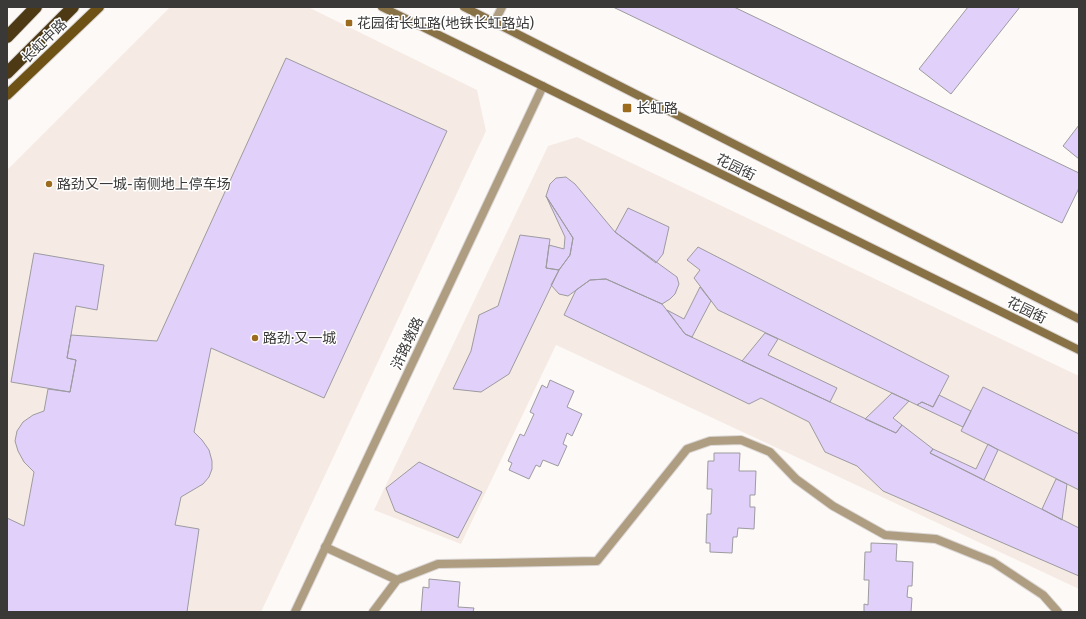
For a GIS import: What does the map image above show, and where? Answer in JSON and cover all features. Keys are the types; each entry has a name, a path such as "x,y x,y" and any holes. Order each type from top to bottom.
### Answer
{"highway":[{"path":"7,37 36,7"},
{"path":"7,74 73,7"}],"main road":[{"name":"长虹中路","path":"7,95 99,7"},
{"name":"花园街","path":"382,7 1079,350"},
{"name":"花园街","path":"464,7 1079,318"}],"street":[{"path":"494,23 502,7"},
{"name":"浒路墩路","path":"295,612 543,86"},
{"path":"373,612 398,580 438,564 598,561 687,449 710,441 741,440 770,452 796,479 833,506 885,535 936,539 993,562 1043,595 1058,612"},
{"path":"325,548 398,580"}],"shaded area":[{"path":"170,7 308,7 477,90 486,131 261,612 7,612 7,170"},
{"path":"577,137 1079,376 1079,589 556,345 461,544 374,510 548,146"}],"building":[{"path":"613,7 734,7 1079,173 1079,188 1062,223"},
{"path":"968,7 1020,7 951,94 919,69"},
{"name":"路劲·又一城","path":"286,58 447,131 324,398 211,348 194,432 209,450 212,461 212,469 209,477 203,484 181,497 175,525 199,529 187,612 7,612 7,518 24,526 34,472 24,462 18,451 15,441 17,431 23,422 33,415 44,411 48,389 70,392 76,360 67,358 71,335 157,341"},
{"path":"1079,125 1079,159 1063,146"},
{"path":"566,177 575,184 615,232 677,277 679,284 675,294 670,299 662,304 606,279 590,280 568,296 559,294 551,285 559,270 570,255 573,238 546,196 550,184 556,178"},
{"path":"546,196 573,238 570,255 559,270 546,268 549,245 564,249 565,237"},
{"path":"628,208 669,227 663,254 656,263 615,232"},
{"path":"520,235 550,239 546,268 559,270 509,374 481,392 453,389 471,351 479,315 498,306"},
{"path":"698,247 949,376 933,407 922,402 917,405 718,310 694,278 700,270 687,260"},
{"path":"34,253 104,265 97,310 76,306 67,358 76,360 70,392 11,382"},
{"path":"606,279 662,304 685,334 896,433 902,425 933,449 930,453 1079,528 1079,576 883,491 857,466 825,452 809,422 761,398 749,404 564,315 576,290 590,280"},
{"path":"700,287 711,301 692,337 685,334 667,310 684,319"},
{"path":"765,333 778,339 768,355 837,388 830,402 742,361"},
{"path":"550,380 574,391 567,407 582,414 572,436 567,433 563,444 567,446 558,466 543,460 540,467 536,465 529,479 509,470 512,463 508,461 520,434 524,436 534,414 530,412 542,385 547,388"},
{"path":"983,387 1079,434 1079,490 961,431"},
{"path":"892,393 909,401 893,418 902,425 896,433 865,419"},
{"path":"939,395 971,411 963,427 917,405 922,402 933,407"},
{"path":"988,444 998,450 984,480 930,453 933,449 976,469"},
{"path":"714,453 740,453 739,471 756,471 755,495 750,495 750,507 755,507 754,529 738,528 737,537 733,537 732,553 710,552 710,543 706,543 707,514 711,514 712,489 707,489 708,461 714,461"},
{"path":"419,462 482,492 458,538 395,511 386,488"},
{"path":"1056,479 1067,484 1062,520 1042,509"},
{"path":"871,543 897,544 896,561 913,562 912,586 908,586 907,597 912,598 911,612 864,612 864,604 868,605 869,580 864,580 865,552 871,552"},
{"path":"429,579 460,582 458,607 474,608 473,612 421,612 423,587 429,588"}],"place":[{"name":"花园街长虹路(地铁长虹路站)","path":"349,23"},
{"name":"长虹路","path":"627,108"},
{"name":"路劲又一城-南侧地上停车场","path":"49,184"},
{"name":"路劲·又一城","path":"255,338"}]}
